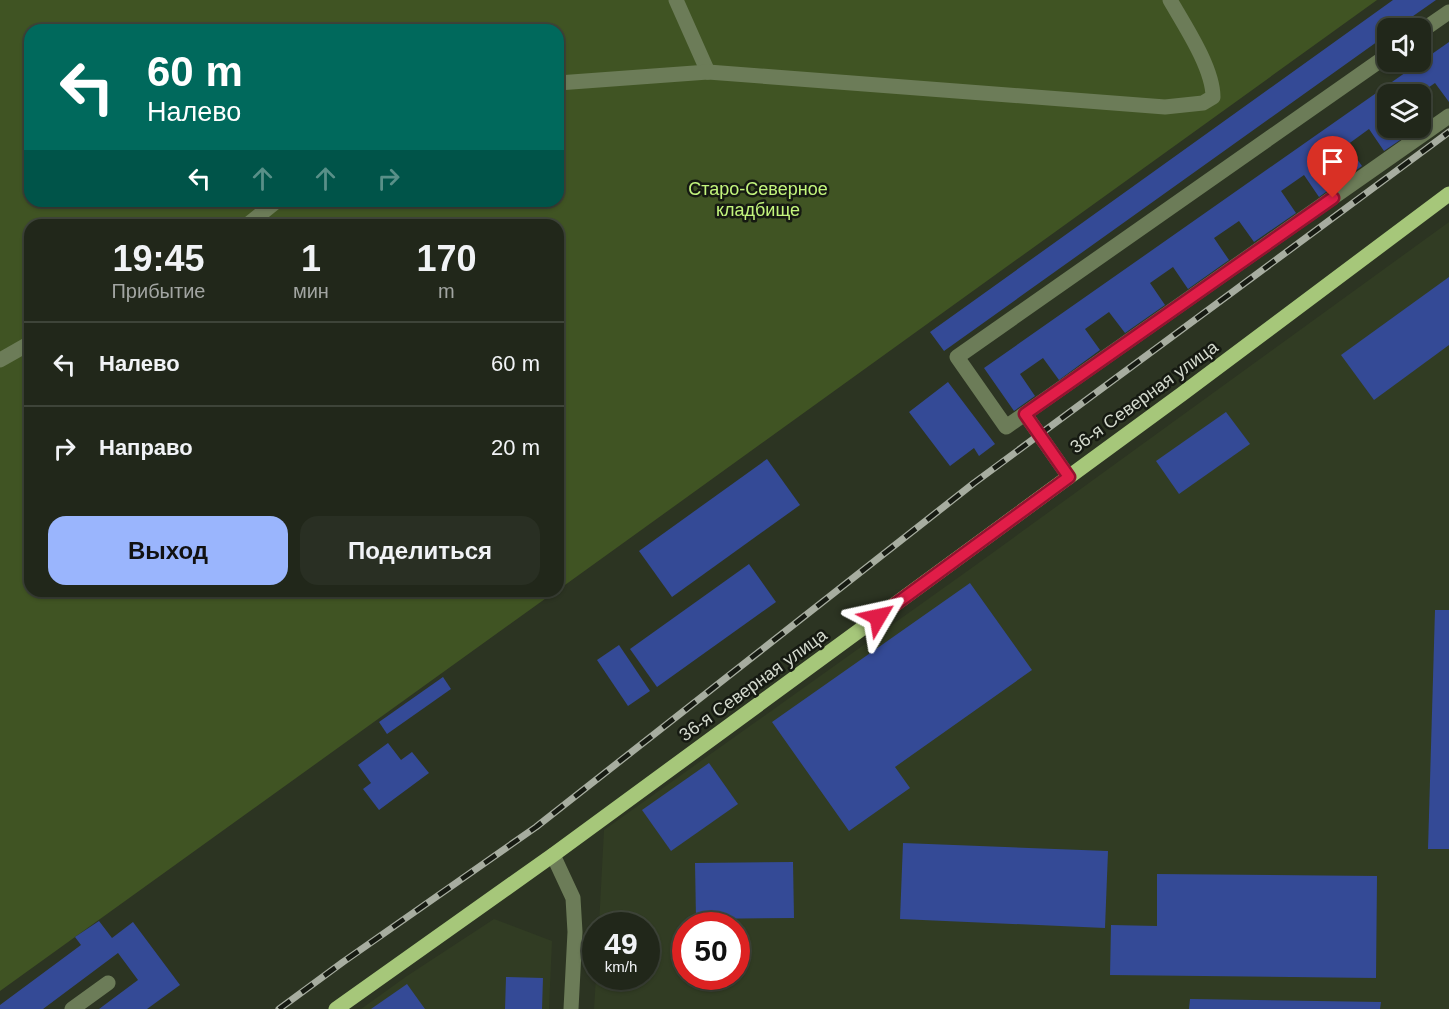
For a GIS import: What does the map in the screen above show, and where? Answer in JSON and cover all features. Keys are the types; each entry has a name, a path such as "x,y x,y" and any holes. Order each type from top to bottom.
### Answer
{"main road":[{"name":"36-я Северная улица","path":"336,1009 554,855 1182,394 1449,194"}],"street":[{"path":"676,0 708,72"},
{"path":"564,83 708,72 1165,107 1203,104 1213,97 1213,86 1198,51 1170,0"},
{"path":"1431,24 1449,12"},
{"path":"1377,63 957,357 1006,427 1449,116"},
{"path":"254,219 270,207"},
{"path":"0,360 24,346"},
{"path":"1025,414 1069,477"},
{"path":"554,855 573,898 575,932 571,1009"},
{"path":"72,1009 108,983"}],"shaded area":[{"path":"1449,222 1449,1009 594,1009 595,990 660,990 660,912 600,912 604,830 973,567"},
{"path":"494,919 552,941 549,1009 361,1009 407,976"}],"green space":[{"name":"Старо-Северное кладбище","path":"0,0 1377,0 564,586 564,219 24,219 24,597 548,597 0,991"}],"building":[{"path":"1393,0 1436,0 1410,18 1377,18 1377,42 944,351 930,332"},
{"path":"1449,42 1449,102 1435,83 1431,86 1389,84 1406,72 1431,72 1431,55"},
{"path":"1377,92 1377,138 1403,138 1384,151 1369,129 1347,145 1362,166 1319,197 1304,175 1281,191 1296,213 1254,242 1239,221 1214,238 1229,260 1188,289 1173,267 1150,283 1165,305 1125,333 1109,312 1085,329 1100,350 1059,380 1043,358 1020,374 1035,396 1014,411 984,368"},
{"path":"1449,277 1449,345 1374,400 1341,355"},
{"path":"948,382 995,444 979,456 974,448 950,466 909,412"},
{"path":"1226,412 1250,444 1179,494 1156,461"},
{"path":"767,459 800,505 672,597 639,551"},
{"path":"749,564 776,602 657,687 630,649"},
{"path":"970,583 1032,670 895,767 910,788 849,831 772,722"},
{"path":"1435,610 1449,610 1449,849 1428,849"},
{"path":"619,645 650,691 628,706 597,660"},
{"path":"443,677 451,689 387,734 379,722"},
{"path":"388,743 401,760 412,752 429,773 379,810 363,789 371,783 358,765"},
{"path":"709,763 738,804 671,851 642,810"},
{"path":"903,843 1108,851 1105,928 900,919"},
{"path":"793,862 794,918 750,918 750,912 696,912 695,863"},
{"path":"1157,874 1377,876 1376,978 1110,975 1111,925 1157,926"},
{"path":"99,921 112,938 133,922 180,985 147,1009 99,1009 138,980 118,953 43,1009 0,1009 0,1005 81,945 75,937"},
{"path":"506,977 543,978 542,1009 505,1009"},
{"path":"407,984 425,1009 371,1009"},
{"path":"1190,999 1381,1002 1380,1009 1189,1009"}],"railway":[{"path":"279,1009 536,827 974,483 1449,132"}],"route":[{"path":"878,617 1069,477 1025,414 1333,198"}]}
